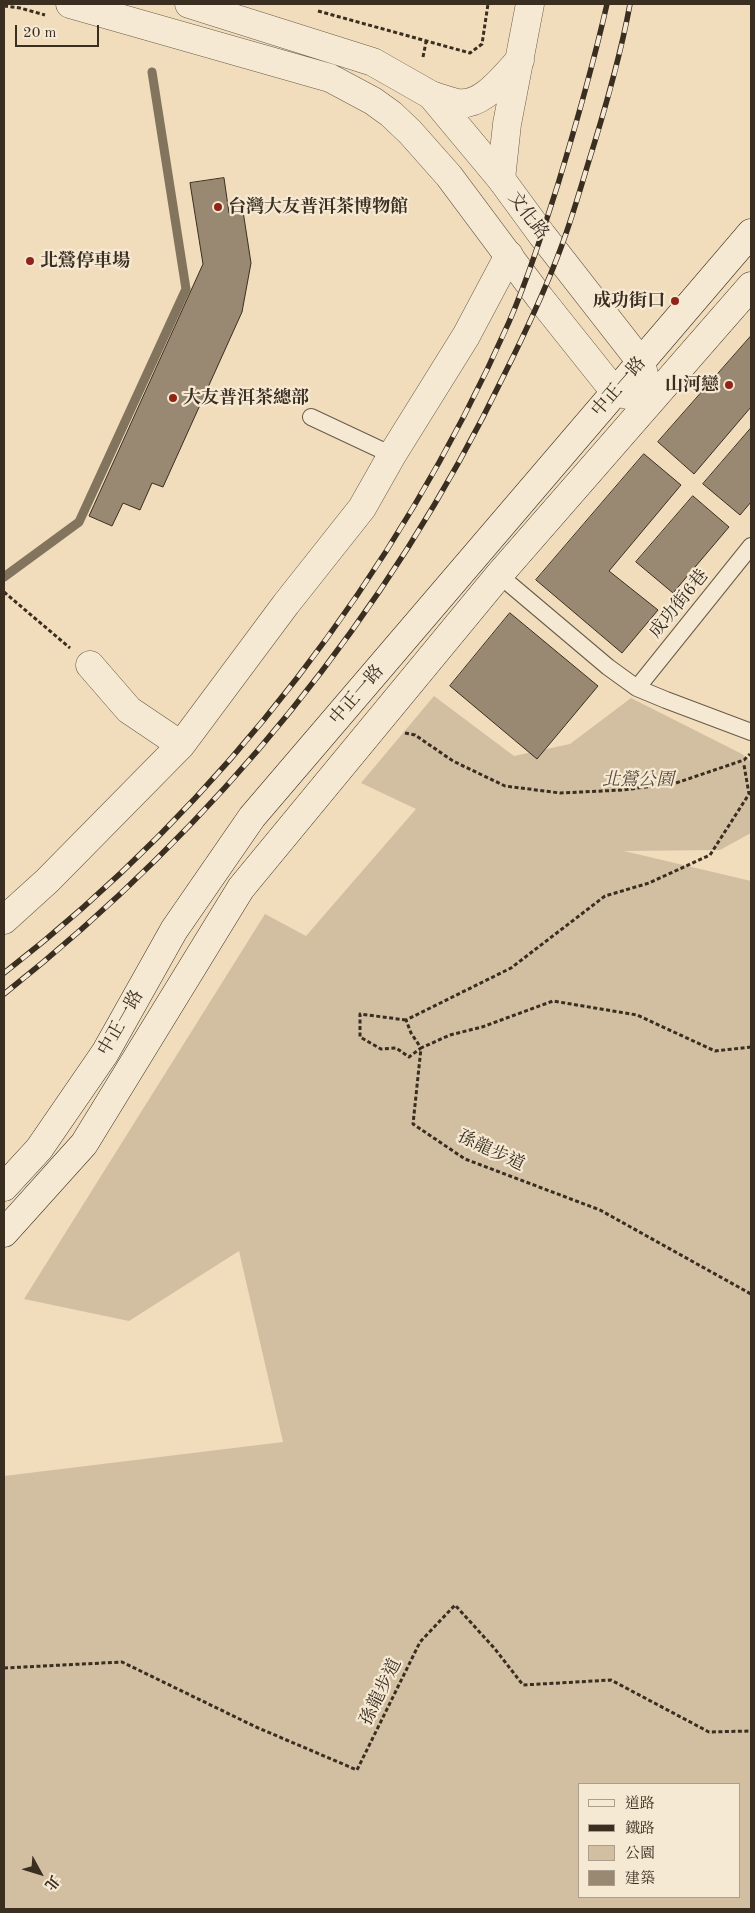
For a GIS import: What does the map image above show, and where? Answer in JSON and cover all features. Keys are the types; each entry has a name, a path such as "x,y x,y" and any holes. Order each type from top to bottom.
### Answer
{"street":[{"path":"70,4 330,78 373,100 392,114 449,176 615,392 650,400"},
{"path":"189,4 372,62 431,95 459,103 477,100 493,88 520,60"},
{"name":"文化路","path":"530,4 507,124 501,179 641,362 650,400"},
{"path":"431,95 501,179"},
{"name":"中正一路","path":"4,1188 39,1149 105,1053 174,930 252,817 751,233"},
{"path":"4,920 47,881 181,745 286,604 362,508 392,455 466,336 509,255"},
{"name":"中正一路","path":"4,1233 84,1144 242,888 499,575 751,286"},
{"path":"90,665 128,710 181,745"}],"lane":[{"path":"311,417 392,455"},
{"name":"成功街6巷","path":"638,688 751,546"},
{"path":"499,575 608,667 638,688 751,732"}],"path":[{"path":"318,11 470,53 482,44 488,4"},
{"path":"423,57 426,42"},
{"path":"4,592 90,665"},
{"path":"375,726 415,735 453,761 505,786 560,793 623,790 676,783 744,760 751,753"},
{"path":"744,765 749,794 710,855 649,883 605,896 511,968 406,1020 360,1014 360,1037 381,1049 396,1048 409,1057 421,1048 450,1035 482,1027 553,1002 637,1015 715,1051 751,1047"},
{"path":"406,1020 411,1033 421,1048"},
{"name":"孫龍步道","path":"421,1048 413,1124 466,1159 600,1210 751,1294"},
{"name":"孫龍步道","path":"4,1668 122,1662 256,1727 357,1770 420,1642 456,1606 495,1649 523,1685 611,1680 709,1732 751,1731"}],"green space":[{"name":"北鶯公園","path":"434,696 514,756 570,744 631,698 742,754 751,762 751,833 720,850 624,851 751,881 751,1909 4,1909 4,1476 283,1442 239,1251 129,1321 24,1299 265,914 306,936 416,809 361,783"}],"building":[{"name":"大友普洱茶總部","path":"224,178 229,213 243,211 251,263 242,312 163,487 152,483 140,510 123,503 112,526 89,516 203,264 190,183"},
{"name":"山河戀","path":"751,336 751,407 694,474 658,442"},
{"path":"751,428 751,502 740,515 703,484"},
{"path":"644,454 681,485 609,571 658,610 622,653 536,580"},
{"path":"693,496 729,527 673,593 636,562"},
{"path":"510,613 598,686 537,759 450,686"}],"waterway":[{"path":"4,577 79,522 186,289 152,72"}],"railway":[{"path":"4,973 84,907 159,836 230,759 296,679 357,595 414,507 464,416 509,322 523,288 565,162 607,4"},
{"path":"4,994 81,929 155,861 224,788 290,712 351,632 407,549 459,463 512,359 551,273 573,212 605,106 630,4"}],"place":[{"name":"台灣大友普洱茶博物館","path":"218,207"},
{"name":"北鶯停車場","path":"30,261"},
{"name":"成功街口","path":"675,301"},
{"name":"山河戀","path":"729,385"},
{"name":"大友普洱茶總部","path":"173,398"}]}
